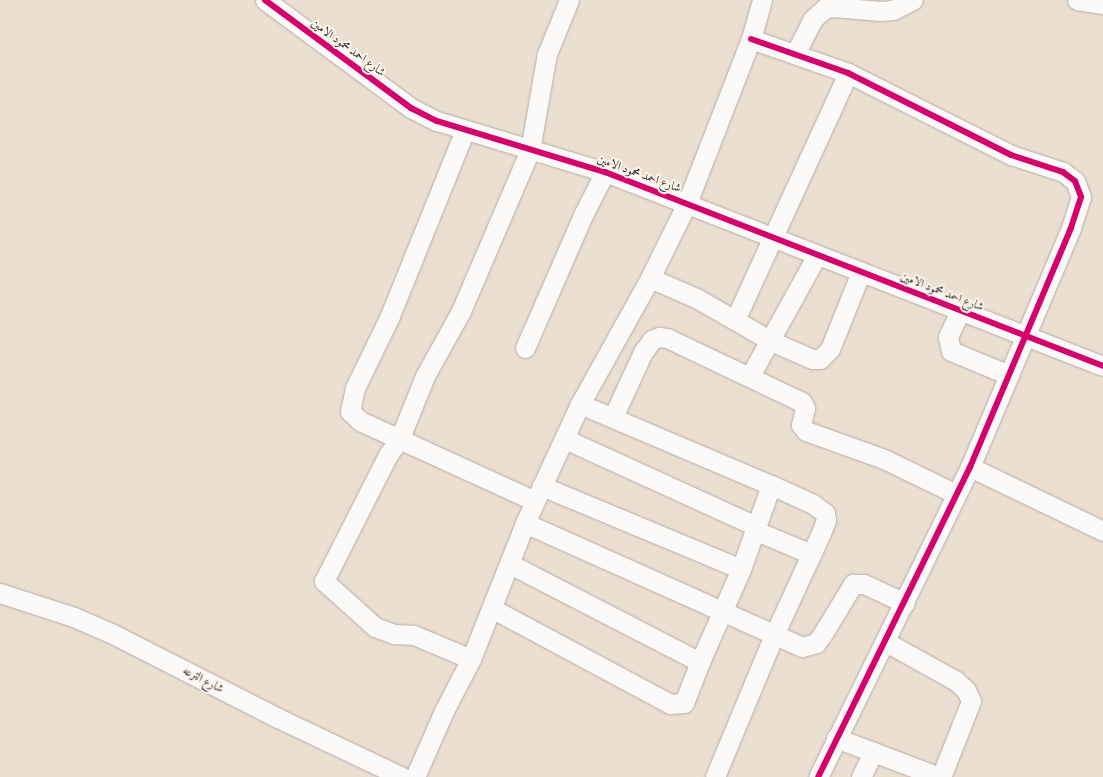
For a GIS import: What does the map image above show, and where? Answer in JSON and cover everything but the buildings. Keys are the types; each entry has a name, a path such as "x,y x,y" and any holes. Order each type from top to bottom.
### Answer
{"street":[{"name":"شارع احمد محمود الامين","path":"265,0 411,108 465,130 606,172 1103,366"},
{"path":"471,659 414,636 394,634 375,627 324,581 388,455 400,438 425,376 461,311 530,150 547,54 569,0"},
{"path":"415,777 444,711 471,659 493,609 525,524 580,404 650,278 687,203 750,39 762,0"},
{"path":"795,54 818,12 834,7 880,11 893,10 913,0"},
{"path":"1077,0 1103,4"},
{"path":"750,39 848,73 1011,155 1063,172 1075,181 1081,198 1079,207 1026,337 970,467 886,642 836,738 820,777"},
{"path":"735,320 848,73"},
{"path":"465,130 390,316 350,401 350,411 360,421 400,438 539,493 741,569"},
{"path":"525,348 584,213 606,172"},
{"path":"750,376 771,341 817,255"},
{"path":"650,278 698,299 771,341 812,359 825,356 860,272"},
{"path":"960,311 948,337 951,351 1010,375"},
{"path":"613,417 643,352 652,340 659,337 698,351 802,402 806,408 802,425 806,431 884,459 956,494"},
{"path":"580,404 771,485 813,504 825,513 826,520 821,533 774,635 715,777"},
{"path":"565,439 811,554"},
{"path":"970,467 1103,532"},
{"path":"493,609 670,704 684,703 690,692 700,662 741,569 771,485"},
{"path":"525,524 802,647 816,643 829,627 853,584 864,584 905,603"},
{"path":"510,564 700,662"},
{"name":"شارع الترعه","path":"0,593 74,617 113,634 278,718 402,777"},
{"path":"836,738 941,777 971,701 966,690 956,681 886,642"},
{"path":"861,777 873,752"}],"cycle path":[{"path":"265,0 411,108 437,121 605,172 1103,366"},
{"path":"751,39 848,73 1011,155 1063,172 1075,181 1081,197 1071,228 970,467 818,777"}]}
